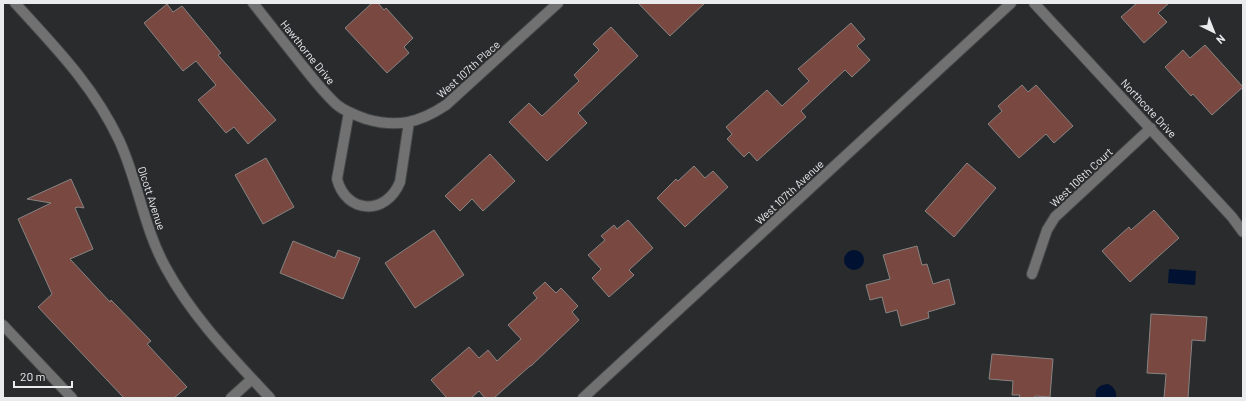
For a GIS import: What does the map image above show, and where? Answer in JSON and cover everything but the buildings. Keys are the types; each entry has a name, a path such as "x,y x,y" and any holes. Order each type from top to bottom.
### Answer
{"street":[{"name":"Olcott Avenue","path":"15,3 76,71 100,105 126,158 154,241 165,267 188,304 212,336 270,398"},
{"name":"Hawthorne Drive","path":"253,3 326,94 337,105 349,112 380,123"},
{"name":"West 107th Place","path":"380,123 398,124 409,122 435,112 446,105 558,3"},
{"name":"West 107th Avenue","path":"583,398 1011,3"},
{"name":"Northcote Drive","path":"1034,3 1151,128 1232,217 1243,232"},
{"path":"349,112 337,179 339,187 348,199 354,203 369,207 384,203 396,191 400,182 409,122"},
{"name":"West 106th Court","path":"1032,274 1047,230 1055,217 1151,128"},
{"path":"3,325 72,398"},
{"path":"231,398 252,378"}],"water":[{"path":"854,250 861,253 864,260 861,267 854,270 847,267 844,260 847,253"},
{"path":"1169,269 1196,271 1195,285 1168,283"},
{"path":"1108,384 1115,390 1116,398 1096,398 1098,388 1102,385"}]}
